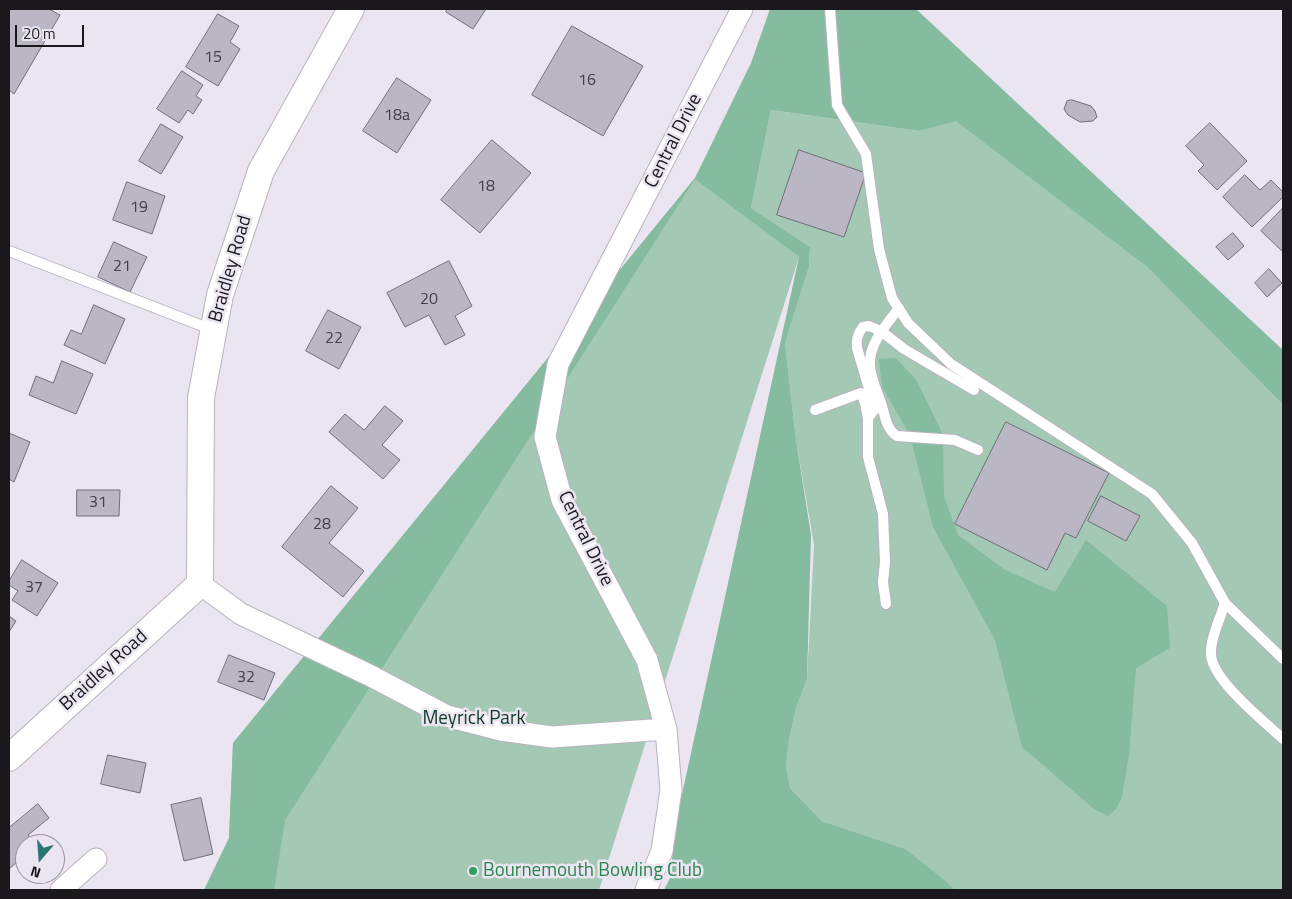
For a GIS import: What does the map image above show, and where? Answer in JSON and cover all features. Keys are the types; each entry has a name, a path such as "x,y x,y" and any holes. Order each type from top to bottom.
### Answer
{"street":[{"name":"Braidley Road","path":"9,758 200,584 201,398 220,295 262,171 351,9"},
{"name":"Central Drive","path":"646,890 662,851 672,790 666,729 647,660 562,500 546,438 558,364 742,9"},
{"path":"200,584 241,614 369,675 447,716 501,730 552,737 666,729"},
{"path":"60,890 96,859"}],"lane":[{"path":"830,9 837,105 866,154 879,249 892,298 908,323 952,364 1152,494 1192,543 1226,604 1283,659"},
{"path":"9,251 214,331"},
{"path":"899,308 881,331 872,351 870,365 886,422 891,433 897,436 955,440 978,450"},
{"path":"868,418 874,410 856,340 863,327 869,326 881,331 904,349 974,390"},
{"path":"814,410 861,393 865,403 868,418 868,457 883,514 885,562 883,582 886,604"},
{"path":"1226,604 1212,644 1211,656 1214,667 1222,680 1283,739"}],"green space":[{"path":"770,9 916,9 1283,350 1283,405 1147,267 956,121 919,131 771,110 751,208 810,247 809,267 785,343 796,440 811,535 807,679 796,708 789,740 786,766 790,788 822,821 906,849 955,890 664,890 670,878 676,822 799,257 695,179 285,820 274,890 204,890 229,838 233,743 695,178 751,63"},
{"path":"771,110 919,131 956,120 1147,267 1283,405 1283,890 955,890 906,849 822,821 790,788 786,766 789,740 796,708 807,679 814,545 796,440 785,343 809,267 810,247 751,208"},
{"name":"Meyrick Park","path":"695,178 799,257 599,890 204,890 229,838 233,743"},
{"path":"896,358 917,381 943,435 944,496 958,535 1005,570 1055,592 1086,540 1167,606 1170,648 1136,668 1129,755 1122,797 1116,809 1108,816 1093,808 1022,747 995,640 933,527 910,435 882,387 879,359"}],"building":[{"path":"9,9 49,9 60,15 14,94 9,90"},
{"path":"448,9 486,9 473,29 446,12"},
{"path":"218,14 239,26 230,42 240,49 218,86 186,67"},
{"path":"572,26 643,66 603,136 532,95"},
{"path":"182,71 203,85 196,96 202,100 193,114 188,110 179,123 157,109"},
{"path":"397,78 431,100 397,153 363,131"},
{"path":"1072,100 1091,106 1097,117 1093,121 1080,122 1068,115 1064,109 1067,101"},
{"path":"1210,123 1247,161 1217,190 1198,171 1204,165 1186,146"},
{"path":"161,124 183,137 161,174 139,161"},
{"path":"492,140 531,173 480,233 441,200"},
{"path":"799,150 866,173 844,237 777,215"},
{"path":"1245,175 1260,190 1271,180 1283,192 1283,197 1252,227 1223,197"},
{"path":"127,182 165,196 152,234 113,220"},
{"path":"1283,208 1283,252 1261,231"},
{"path":"1233,233 1244,246 1228,260 1216,247"},
{"path":"114,242 147,257 130,292 98,277"},
{"path":"449,261 472,306 455,316 465,335 445,345 429,315 405,327 387,293"},
{"path":"1269,269 1282,283 1267,297 1255,283"},
{"path":"94,305 125,319 105,364 64,345 71,330 81,334"},
{"path":"328,310 361,327 339,369 306,351"},
{"path":"62,361 93,374 76,414 29,395 36,376 53,383"},
{"path":"385,406 403,421 382,445 400,460 383,479 329,432 345,414 364,430"},
{"path":"1006,422 1109,473 1076,538 1065,533 1047,570 955,524"},
{"path":"9,433 30,442 14,482 9,479"},
{"path":"331,486 358,508 329,543 364,571 343,597 282,547"},
{"path":"77,490 120,490 119,516 77,516"},
{"path":"1101,496 1140,516 1126,541 1088,521"},
{"path":"22,560 58,583 37,616 12,600 18,591 9,585 9,581"},
{"path":"9,616 16,621 9,632"},
{"path":"229,655 275,673 264,700 218,682"},
{"path":"108,755 146,763 140,793 101,784"},
{"path":"201,798 213,854 184,861 171,805"},
{"path":"38,804 49,818 29,834 15,834 15,864 9,869 9,828"}],"place":[{"name":"Bournemouth Bowling Club","path":"473,871"}]}
